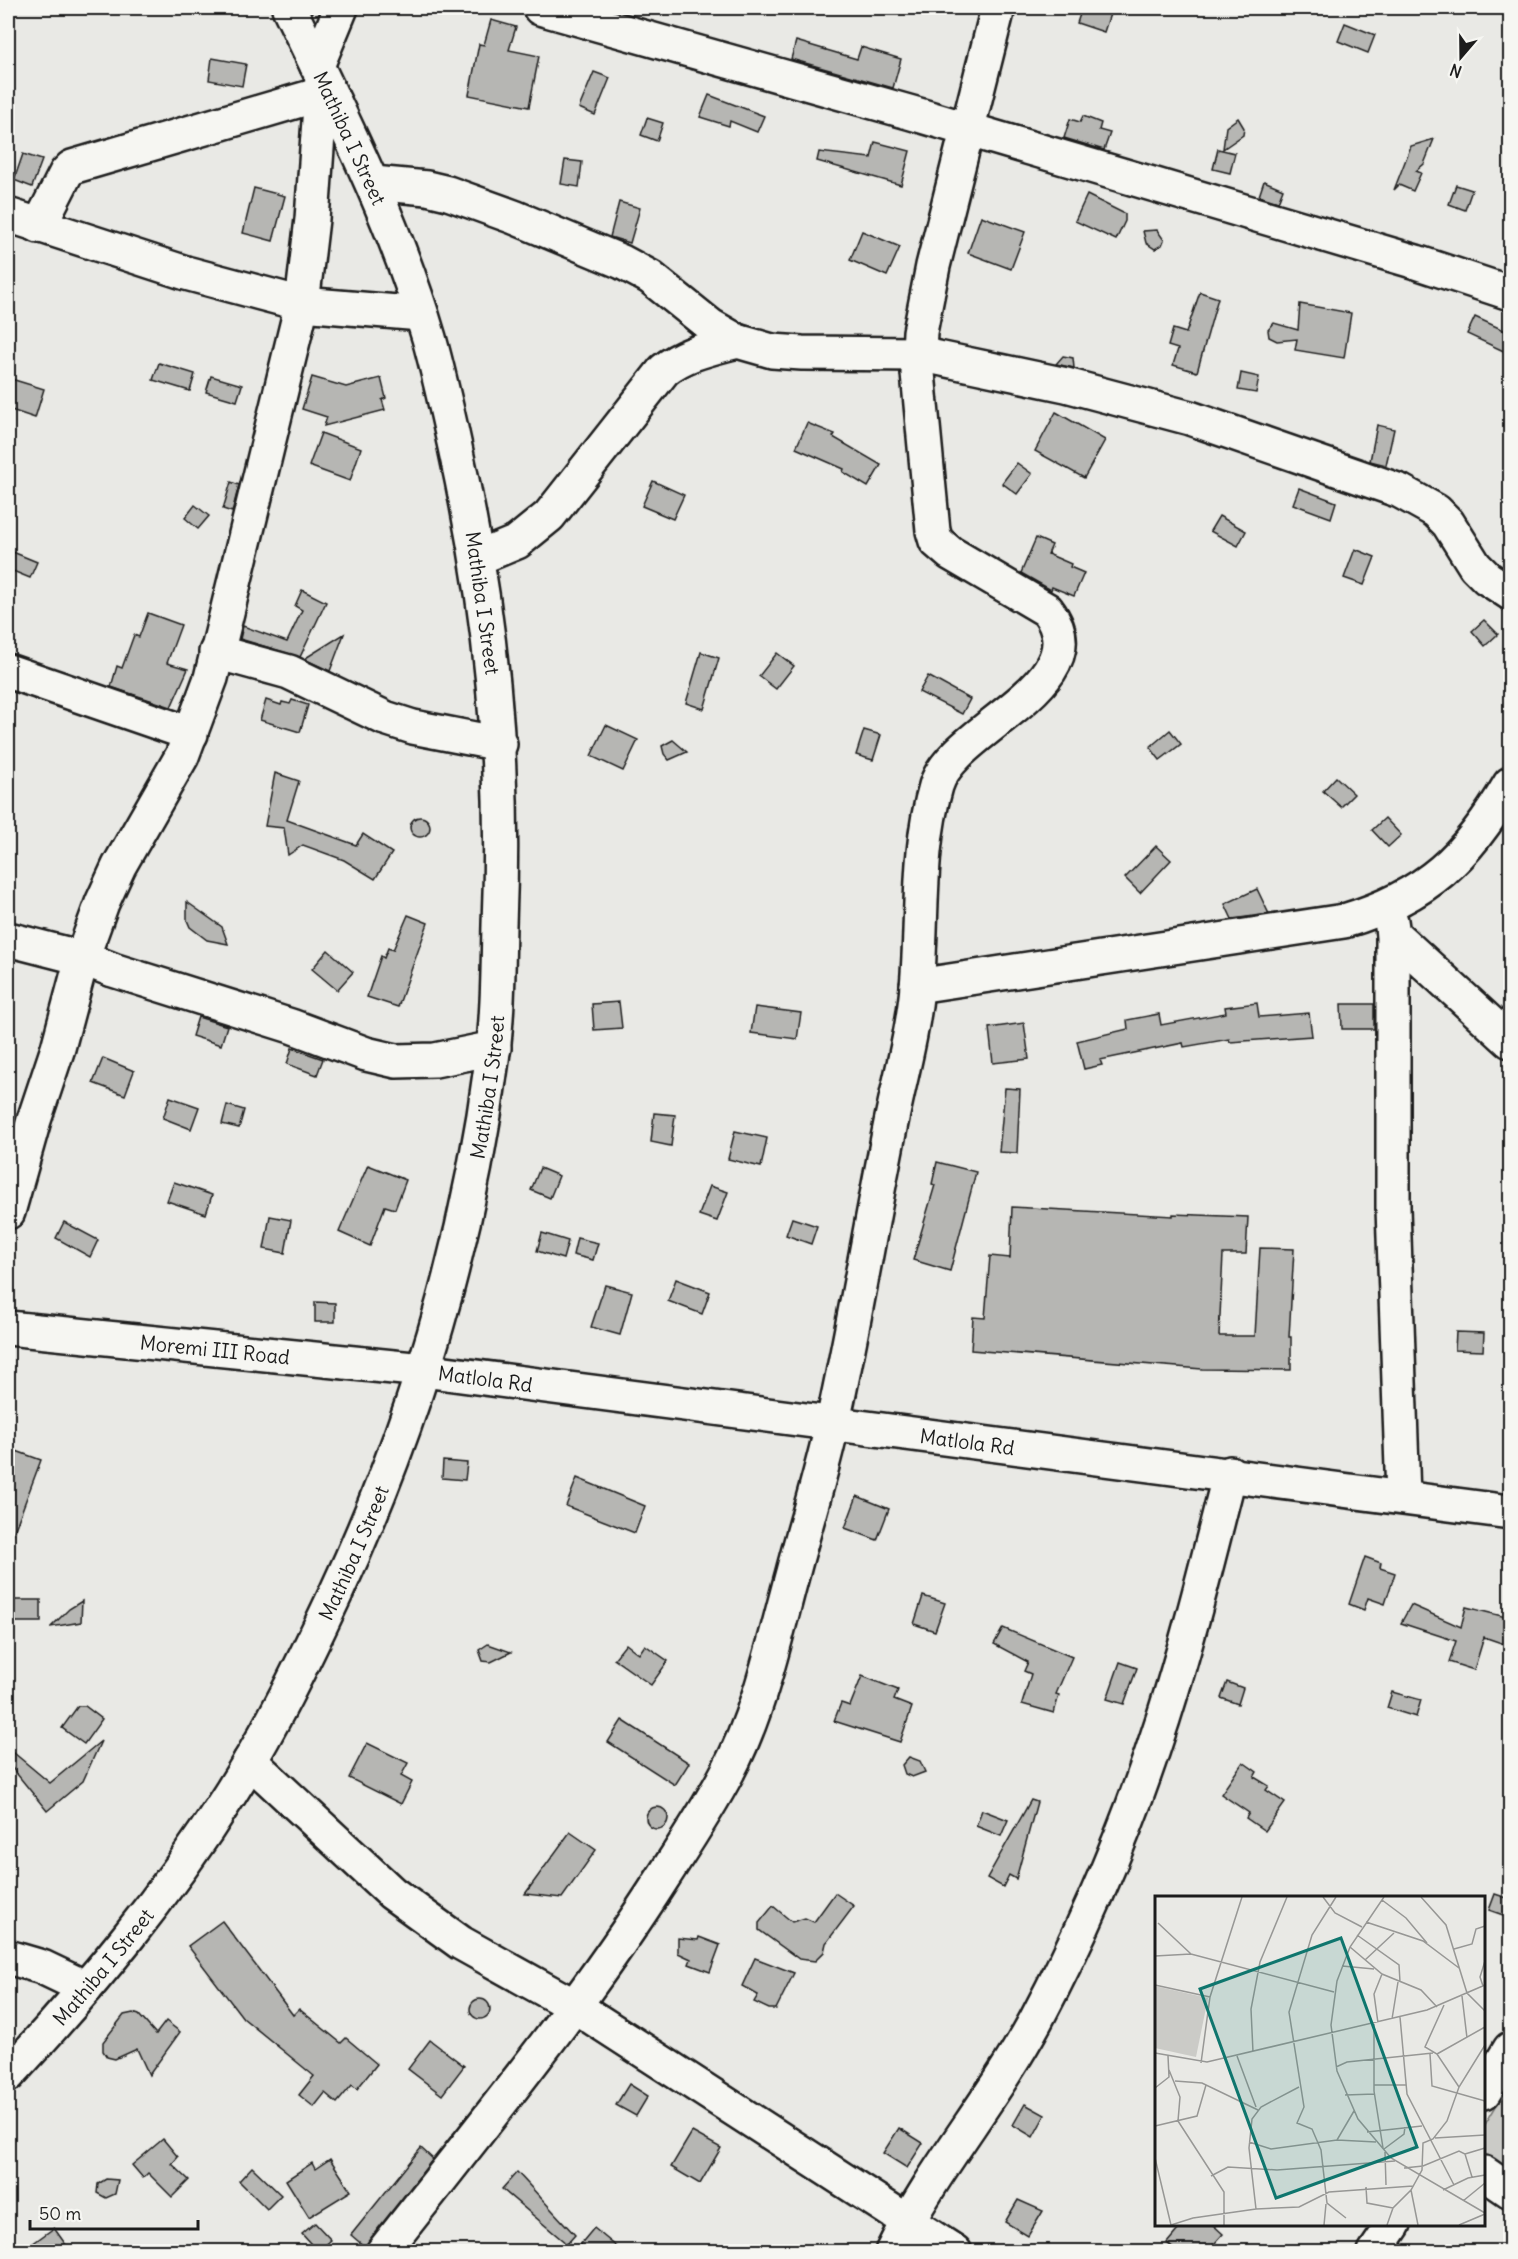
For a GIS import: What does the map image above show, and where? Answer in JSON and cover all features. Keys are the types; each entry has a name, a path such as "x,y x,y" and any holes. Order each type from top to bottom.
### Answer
{"street":[{"name":"Mathiba I Street","path":"8,2074 86,1988 140,1923 184,1864 250,1761 320,1628 365,1531 423,1370 456,1253 473,1175 494,1048 501,888 500,744 491,647 478,558 440,379 402,257 373,183 320,79 290,8"},
{"path":"8,1212 34,1120 58,1048 82,958 102,903 119,866 191,734 216,652 302,304 320,79 341,8"},
{"path":"540,8 968,130 1416,262 1510,293"},
{"path":"383,2252 576,2007 631,1927 728,1771 747,1727 776,1637 833,1424 913,1019 928,819 938,778 955,755 1028,697 1042,680 1055,657 1060,640 1057,623 1047,610 950,554 936,541 918,373 924,303 998,8"},
{"path":"39,225 66,173 72,167 320,79"},
{"path":"373,183 427,188 448,193 514,216 603,253 650,277 711,326 737,341 772,351 919,354 1066,385 1190,418 1400,491 1436,511 1448,523 1475,566 1510,593"},
{"path":"8,215 186,273 302,304 421,314"},
{"path":"478,558 517,542 549,516 664,370 674,361 737,341"},
{"path":"216,652 289,672 385,718 413,727 500,744"},
{"path":"8,671 191,734"},
{"path":"1402,1497 1393,1208 1391,920 1424,885 1454,861 1490,817 1510,784"},
{"path":"917,986 1344,921 1391,920 1510,1041"},
{"path":"8,939 82,958 113,970 291,1026 366,1054 396,1061 435,1060 494,1048"},
{"name":"Moremi III Road","path":"8,1328 423,1370"},
{"name":"Matlola Rd","path":"423,1370 1230,1473 1510,1512"},
{"path":"892,2252 907,2220 984,2107 1036,2021 1099,1890 1164,1719 1230,1473"},
{"path":"250,1761 392,1893 461,1944 576,2007 955,2252"},
{"path":"8,1957 42,1967 86,1988"},
{"path":"1485,2090 1510,2049"},
{"path":"1485,2174 1510,2191"},
{"path":"1375,2252 1393,2226"}],"shaded area":[{"path":"1510,2083 1510,2173 1485,2156 1485,2124"}],"building":[{"path":"1082,8 1092,8 1110,14 1104,32 1077,23"},
{"path":"491,20 516,27 509,50 539,56 529,107 469,95 479,44 484,45"},
{"path":"1345,23 1375,35 1368,53 1338,41"},
{"path":"796,41 857,59 861,47 901,59 893,88 791,59"},
{"path":"212,58 246,64 242,86 209,80"},
{"path":"594,72 610,78 595,115 579,108"},
{"path":"709,95 764,116 757,132 730,121 729,126 700,117"},
{"path":"1083,116 1101,123 1099,130 1110,133 1104,150 1064,138 1070,119 1080,122"},
{"path":"647,118 663,123 657,141 641,135"},
{"path":"1238,118 1244,128 1243,135 1223,149 1226,127"},
{"path":"1434,139 1424,164 1416,171 1421,173 1413,191 1399,185 1394,190 1411,146"},
{"path":"875,142 910,151 901,185 817,161 819,152 871,158"},
{"path":"1218,149 1235,153 1230,173 1213,169"},
{"path":"23,154 42,160 32,187 14,180"},
{"path":"565,160 582,162 579,187 561,184"},
{"path":"1264,181 1283,189 1278,202 1259,196"},
{"path":"1456,185 1472,190 1465,210 1449,204"},
{"path":"254,188 285,196 273,241 243,233"},
{"path":"1087,195 1125,214 1125,221 1116,240 1075,221"},
{"path":"619,202 640,208 630,243 610,237"},
{"path":"981,216 1025,232 1011,269 968,253"},
{"path":"1157,230 1164,240 1162,245 1155,249 1146,243 1143,231"},
{"path":"862,231 900,247 887,276 850,260"},
{"path":"1200,292 1218,298 1197,372 1173,365 1178,349 1168,346 1173,329 1186,333"},
{"path":"1300,304 1351,313 1344,358 1295,350 1297,339 1277,341 1269,337 1268,330 1274,323 1298,330"},
{"path":"1475,317 1510,333 1510,354 1467,334"},
{"path":"1063,356 1073,358 1074,368 1056,364"},
{"path":"159,363 195,374 190,391 153,380"},
{"path":"1241,373 1259,377 1256,393 1238,390"},
{"path":"211,376 242,385 237,401 206,392"},
{"path":"312,377 346,387 381,378 386,398 382,400 385,410 324,426 327,417 302,409"},
{"path":"8,378 44,389 35,418 8,409"},
{"path":"1056,412 1105,440 1084,478 1035,451"},
{"path":"807,423 835,434 833,437 881,465 868,487 843,472 844,469 796,448"},
{"path":"1377,425 1394,429 1386,465 1370,461"},
{"path":"321,433 361,448 350,481 309,466"},
{"path":"1017,463 1032,474 1017,494 1002,483"},
{"path":"653,481 684,495 673,519 642,506"},
{"path":"231,482 239,485 232,512 223,509"},
{"path":"1299,488 1336,502 1331,518 1293,504"},
{"path":"195,505 209,516 198,529 185,518"},
{"path":"1219,516 1246,531 1238,546 1210,531"},
{"path":"1036,538 1052,545 1048,554 1071,564 1070,567 1084,573 1074,596 1052,587 1051,590 1021,573"},
{"path":"1355,549 1375,557 1364,585 1344,578"},
{"path":"8,550 37,562 30,578 8,569"},
{"path":"302,590 326,602 300,657 240,639 243,626 287,642 302,610 295,606"},
{"path":"148,613 181,625 167,663 188,669 171,707 111,687 117,666 122,668 134,635 139,637"},
{"path":"1484,620 1498,634 1485,646 1472,631"},
{"path":"344,634 330,671 304,659"},
{"path":"701,652 719,658 704,709 686,703"},
{"path":"777,653 794,666 776,689 759,676"},
{"path":"928,676 970,699 962,714 919,692"},
{"path":"266,700 281,705 282,702 290,704 292,700 308,705 300,732 260,720"},
{"path":"606,725 638,740 623,771 591,756"},
{"path":"864,730 881,735 873,760 856,755"},
{"path":"1170,730 1181,744 1160,760 1150,747"},
{"path":"673,740 687,752 669,760 662,746"},
{"path":"275,773 299,781 287,820 356,845 363,834 392,853 375,879 344,860 303,845 288,855 284,828 265,826"},
{"path":"1336,777 1354,794 1341,807 1323,791"},
{"path":"420,817 427,820 430,827 427,834 420,837 413,834 410,827 413,820"},
{"path":"1385,818 1401,835 1388,847 1372,830"},
{"path":"1156,846 1171,860 1140,893 1125,878"},
{"path":"1257,889 1269,914 1232,919 1225,904"},
{"path":"187,902 222,927 228,944 207,940 190,927 187,920"},
{"path":"408,915 428,923 398,1007 367,997 381,956 384,958 388,948 393,950"},
{"path":"328,950 353,972 337,990 312,969"},
{"path":"619,1002 622,1028 594,1030 592,1004"},
{"path":"1257,1003 1259,1017 1309,1013 1312,1036 1230,1042 1229,1039 1184,1047 1183,1043 1100,1060 1102,1065 1084,1069 1077,1041 1128,1029 1127,1020 1159,1014 1161,1025 1226,1013 1225,1007"},
{"path":"1341,1004 1374,1004 1374,1029 1342,1029"},
{"path":"755,1007 801,1013 797,1039 751,1033"},
{"path":"198,1017 227,1026 221,1045 192,1036"},
{"path":"1024,1023 1029,1059 993,1063 989,1028"},
{"path":"292,1048 323,1059 317,1075 287,1064"},
{"path":"103,1058 134,1071 125,1095 93,1083"},
{"path":"1005,1088 1020,1089 1017,1153 999,1152"},
{"path":"170,1097 199,1107 191,1129 163,1118"},
{"path":"227,1105 244,1110 239,1128 222,1124"},
{"path":"654,1113 675,1115 671,1146 651,1142"},
{"path":"735,1131 767,1138 761,1167 728,1159"},
{"path":"937,1162 976,1172 950,1271 913,1260 935,1185 932,1184"},
{"path":"368,1165 406,1180 395,1209 385,1206 370,1246 339,1232"},
{"path":"540,1168 559,1176 550,1198 531,1190"},
{"path":"174,1182 212,1195 206,1214 167,1201"},
{"path":"710,1186 728,1192 717,1221 699,1215"},
{"path":"1012,1207 1173,1216 1173,1214 1248,1217 1246,1254 1223,1254 1219,1336 1255,1336 1260,1248 1294,1249 1289,1337 1291,1337 1291,1370 1202,1369 971,1350 973,1317 985,1318 990,1256 1010,1258"},
{"path":"270,1216 291,1220 285,1253 264,1249"},
{"path":"792,1218 817,1226 811,1244 786,1235"},
{"path":"64,1222 98,1240 90,1257 56,1238"},
{"path":"542,1233 568,1241 563,1259 537,1251"},
{"path":"577,1238 598,1243 593,1260 573,1255"},
{"path":"676,1279 710,1292 702,1314 668,1301"},
{"path":"605,1285 632,1292 620,1335 591,1327"},
{"path":"315,1302 335,1303 335,1322 315,1322"},
{"path":"1456,1332 1484,1333 1483,1351 1455,1350"},
{"path":"8,1448 41,1460 9,1545 8,1545"},
{"path":"443,1461 467,1463 465,1480 442,1478"},
{"path":"577,1478 645,1506 635,1533 566,1506"},
{"path":"857,1496 889,1509 877,1540 845,1528"},
{"path":"1365,1557 1381,1563 1380,1568 1395,1573 1385,1604 1368,1598 1364,1610 1349,1604"},
{"path":"923,1596 945,1603 935,1631 914,1624"},
{"path":"13,1600 41,1600 41,1622 13,1622"},
{"path":"82,1601 81,1622 51,1627 69,1609"},
{"path":"1411,1605 1461,1627 1466,1607 1510,1618 1510,1646 1484,1637 1474,1670 1449,1662 1456,1641 1401,1623"},
{"path":"1003,1628 1072,1657 1056,1694 1059,1695 1054,1713 1022,1704 1031,1674 1024,1671 1028,1662 994,1644"},
{"path":"488,1644 511,1652 491,1662 483,1661 479,1650"},
{"path":"626,1644 639,1654 645,1645 668,1661 651,1685 614,1659"},
{"path":"1120,1662 1137,1668 1124,1704 1107,1699"},
{"path":"862,1676 898,1690 894,1700 912,1707 900,1742 834,1721 841,1703 850,1706"},
{"path":"1227,1682 1243,1688 1238,1704 1221,1698"},
{"path":"1392,1692 1421,1700 1416,1717 1387,1708"},
{"path":"78,1706 85,1706 102,1719 84,1744 62,1728"},
{"path":"622,1720 689,1763 675,1785 608,1742"},
{"path":"101,1741 83,1781 47,1811 8,1763 8,1748 50,1783"},
{"path":"367,1743 408,1763 401,1776 412,1782 401,1804 349,1778"},
{"path":"909,1757 920,1761 925,1772 912,1777 905,1774 902,1765"},
{"path":"1243,1762 1257,1772 1254,1777 1269,1786 1266,1790 1285,1803 1265,1831 1246,1818 1249,1813 1221,1794"},
{"path":"1031,1800 1037,1802 1016,1879 1009,1875 1003,1887 987,1878"},
{"path":"657,1807 665,1810 668,1818 665,1826 657,1829 649,1826 646,1818 649,1810"},
{"path":"982,1810 1008,1820 1001,1836 976,1826"},
{"path":"570,1832 596,1850 562,1898 525,1894"},
{"path":"835,1893 854,1906 826,1943 824,1952 815,1961 799,1959 759,1930 759,1923 773,1906 792,1922 805,1918 814,1922"},
{"path":"1495,1894 1510,1899 1506,1916 1489,1910"},
{"path":"222,1921 293,2015 299,2009 341,2043 346,2038 377,2064 357,2089 352,2085 337,2103 325,2093 314,2107 299,2095 314,2076 243,2018 188,1946"},
{"path":"699,1937 720,1945 710,1972 689,1964 691,1959 678,1953 678,1938 698,1940"},
{"path":"755,1958 794,1973 776,2009 769,2009 754,2002 758,1995 742,1986"},
{"path":"480,1999 487,2002 490,2009 487,2016 480,2019 473,2016 470,2009 473,2002"},
{"path":"133,2013 139,2015 156,2034 166,2021 180,2032 149,2075 137,2049 115,2059 107,2057 103,2051 103,2042 124,2015"},
{"path":"430,2040 464,2066 442,2095 408,2069"},
{"path":"629,2084 648,2096 636,2116 616,2105"},
{"path":"1025,2104 1045,2115 1033,2137 1013,2125"},
{"path":"899,2128 923,2143 907,2168 883,2153"},
{"path":"692,2132 721,2148 700,2184 671,2167"},
{"path":"163,2139 178,2157 172,2164 189,2180 172,2197 148,2173 143,2178 132,2165"},
{"path":"421,2148 433,2159 365,2247 351,2235"},
{"path":"330,2159 351,2191 309,2217 286,2180 312,2163 315,2169"},
{"path":"252,2167 281,2195 267,2209 239,2181"},
{"path":"517,2172 575,2235 567,2244 502,2189"},
{"path":"106,2179 118,2180 115,2194 106,2198 97,2193 98,2184"},
{"path":"1018,2200 1043,2211 1028,2236 1005,2222"},
{"path":"315,2223 331,2240 318,2252 302,2234"},
{"path":"1181,2226 1214,2226 1223,2234 1207,2252 1177,2252 1167,2243"},
{"path":"54,2228 71,2252 21,2252"},
{"path":"594,2228 623,2252 574,2252"}]}
